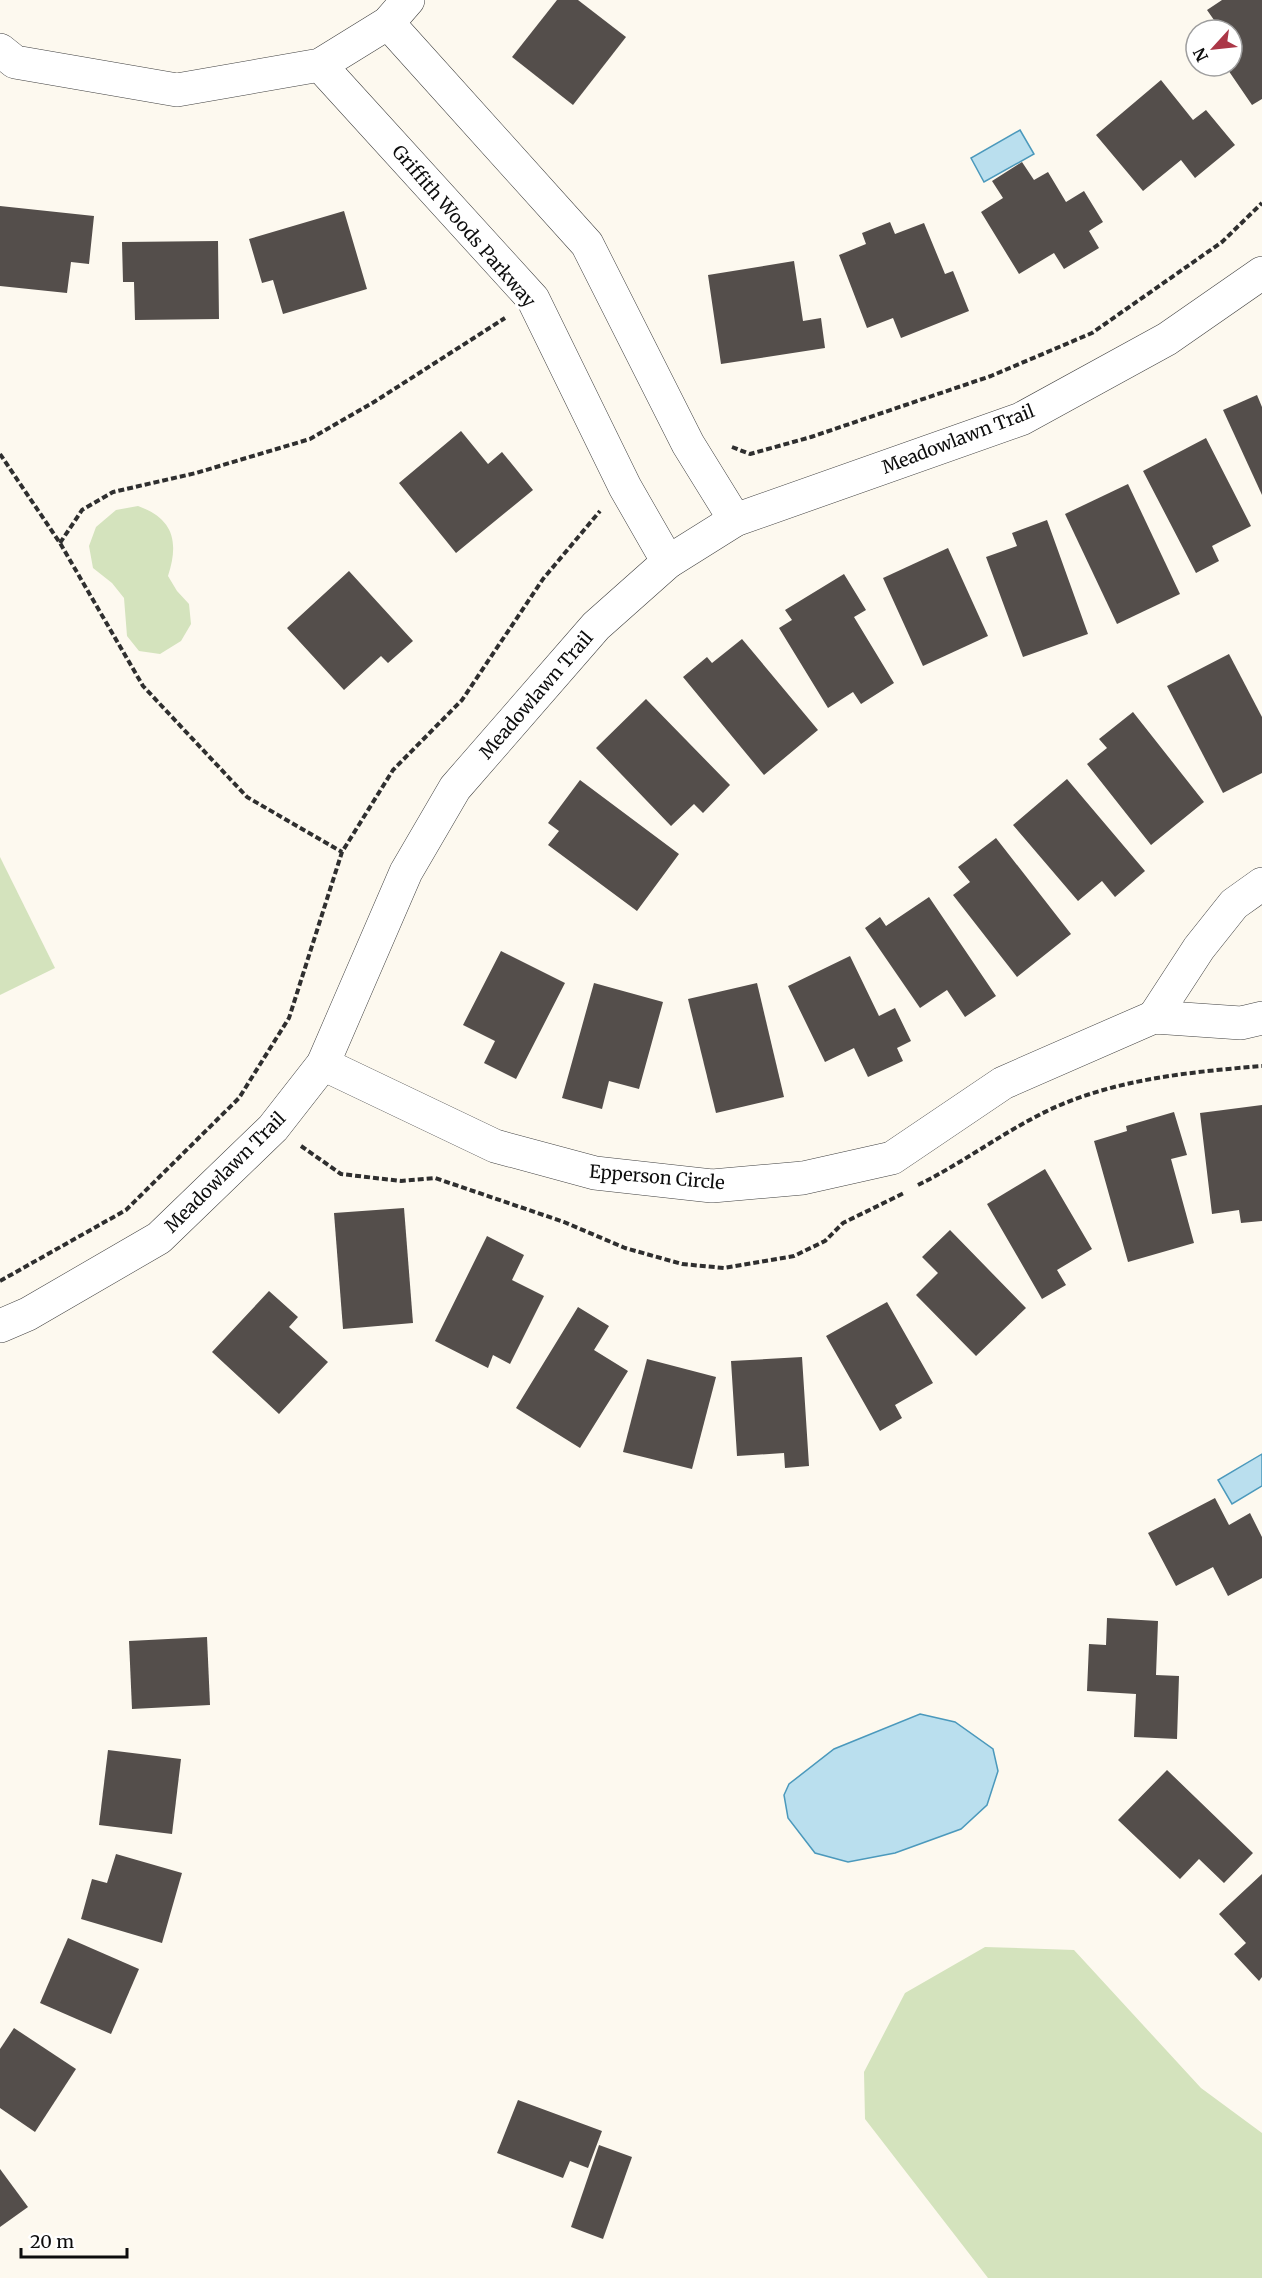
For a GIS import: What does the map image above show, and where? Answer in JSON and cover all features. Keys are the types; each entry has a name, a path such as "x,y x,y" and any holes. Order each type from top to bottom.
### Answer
{"street":[{"path":"0,50 15,62 177,90 320,65 398,12 587,244 688,444 735,520"},
{"name":"Griffith Woods Parkway","path":"320,65 533,299 625,487 668,562"},
{"name":"Meadowlawn Trail","path":"0,1326 28,1314 159,1238 273,1128 323,1064 406,872 455,788 596,626 668,562 735,520 1021,419 1167,339 1262,273"},
{"path":"1154,1017 1199,948 1234,904 1262,884"},
{"name":"Epperson Circle","path":"323,1064 495,1146 595,1173 712,1186 803,1178 892,1158 1003,1083 1154,1017 1241,1023 1262,1018"}],"path":[{"path":"60,543 82,510 113,492 196,473 310,439 374,402 533,299"},
{"path":"0,454 60,543 143,686 247,797 342,852"}],"green space":[{"path":"138,506 159,518 171,533 173,553 168,576 177,591 189,604 191,624 181,641 160,654 139,651 127,636 124,598 112,583 93,568 89,546 96,527 116,510"},
{"path":"0,857 55,968 0,995"},
{"path":"985,1947 1074,1950 1201,2088 1262,2133 1262,2278 988,2278 865,2119 864,2072 905,1993"}],"water":[{"path":"1020,130 1034,154 984,182 971,158"},
{"path":"1262,1454 1262,1486 1232,1504 1218,1480"},
{"path":"920,1714 955,1722 993,1749 998,1771 987,1805 961,1829 895,1853 848,1862 815,1853 788,1818 784,1795 789,1784 834,1749"}],"building":[{"path":"557,0 578,0 626,37 573,105 512,57"},
{"path":"1222,0 1262,0 1262,99 1252,105 1234,78 1244,78 1244,18 1213,18 1207,10"},
{"path":"1161,80 1193,120 1206,110 1235,145 1195,178 1181,160 1143,191 1096,135"},
{"path":"1022,162 1034,180 1048,172 1066,202 1084,191 1103,222 1089,231 1099,248 1064,269 1054,253 1019,274 981,212 1003,198 992,181"},
{"path":"0,206 94,216 89,264 71,262 67,293 0,286"},
{"path":"344,211 367,289 283,314 273,280 262,283 249,239"},
{"path":"890,222 895,234 924,223 945,274 953,271 969,311 901,338 893,318 867,328 839,255 866,244 862,233"},
{"path":"218,241 219,319 135,320 134,282 123,282 122,242"},
{"path":"794,261 803,321 821,318 825,348 721,364 708,275"},
{"path":"1257,395 1262,407 1262,495 1223,410"},
{"path":"461,431 488,464 502,452 533,490 456,553 399,483"},
{"path":"1206,438 1251,526 1212,546 1219,561 1196,573 1143,471"},
{"path":"1128,484 1180,594 1117,624 1065,514"},
{"path":"1047,520 1088,634 1023,657 986,557 1017,546 1012,533"},
{"path":"948,548 988,636 923,666 883,578"},
{"path":"349,571 413,641 388,663 381,656 344,690 287,628"},
{"path":"844,574 866,610 854,617 894,683 861,704 853,692 828,708 779,628 792,620 785,610"},
{"path":"742,639 818,730 764,775 683,677 707,657 712,663"},
{"path":"1229,654 1262,717 1262,773 1223,793 1167,686"},
{"path":"646,699 730,785 703,813 694,804 671,826 596,748"},
{"path":"1133,712 1204,802 1151,845 1087,764 1107,748 1099,739"},
{"path":"1067,779 1145,871 1115,897 1102,881 1078,901 1013,825"},
{"path":"580,780 679,854 637,911 548,845 559,831 548,823"},
{"path":"996,838 1071,934 1017,977 953,895 970,882 958,867"},
{"path":"929,897 996,996 965,1017 947,990 920,1008 865,928 880,917 886,926"},
{"path":"501,951 565,983 516,1079 484,1063 495,1041 463,1025"},
{"path":"850,956 879,1016 895,1008 911,1041 897,1048 903,1061 868,1077 854,1048 825,1062 788,986"},
{"path":"594,983 663,1002 639,1089 609,1081 602,1109 562,1098"},
{"path":"757,983 784,1097 716,1113 688,999"},
{"path":"1262,1105 1262,1221 1241,1223 1239,1210 1212,1214 1200,1113"},
{"path":"1174,1112 1187,1155 1171,1159 1194,1243 1128,1262 1094,1141 1127,1131 1126,1126"},
{"path":"1045,1169 1092,1249 1057,1270 1066,1285 1042,1299 987,1204"},
{"path":"404,1208 413,1323 343,1329 334,1213"},
{"path":"950,1230 1026,1308 976,1356 916,1295 938,1273 922,1257"},
{"path":"487,1236 524,1255 512,1280 544,1296 510,1364 493,1355 488,1368 435,1341"},
{"path":"269,1291 298,1317 289,1327 328,1362 279,1414 212,1352"},
{"path":"887,1302 933,1383 895,1405 902,1418 880,1431 826,1336"},
{"path":"578,1307 609,1326 594,1350 628,1371 580,1448 516,1408"},
{"path":"802,1357 809,1466 785,1468 784,1453 737,1456 731,1361"},
{"path":"647,1359 716,1377 692,1469 623,1452"},
{"path":"1215,1498 1229,1525 1250,1513 1262,1537 1262,1578 1228,1596 1213,1567 1176,1586 1148,1533"},
{"path":"1107,1618 1158,1621 1156,1675 1179,1676 1177,1739 1134,1737 1136,1694 1087,1691 1089,1644 1106,1645"},
{"path":"207,1637 210,1705 132,1709 129,1641"},
{"path":"108,1750 181,1759 172,1834 99,1825"},
{"path":"1167,1770 1253,1853 1224,1883 1199,1859 1180,1879 1118,1820"},
{"path":"116,1854 182,1873 162,1943 81,1919 92,1879 107,1883"},
{"path":"1262,1874 1262,1977 1259,1981 1234,1954 1246,1943 1219,1914"},
{"path":"68,1938 139,1969 111,2034 40,2003"},
{"path":"14,2028 76,2069 35,2132 0,2108 0,2049"},
{"path":"518,2100 602,2131 588,2168 570,2161 563,2178 497,2153"},
{"path":"599,2145 632,2157 603,2239 571,2227"},
{"path":"0,2169 28,2207 0,2227"}]}
